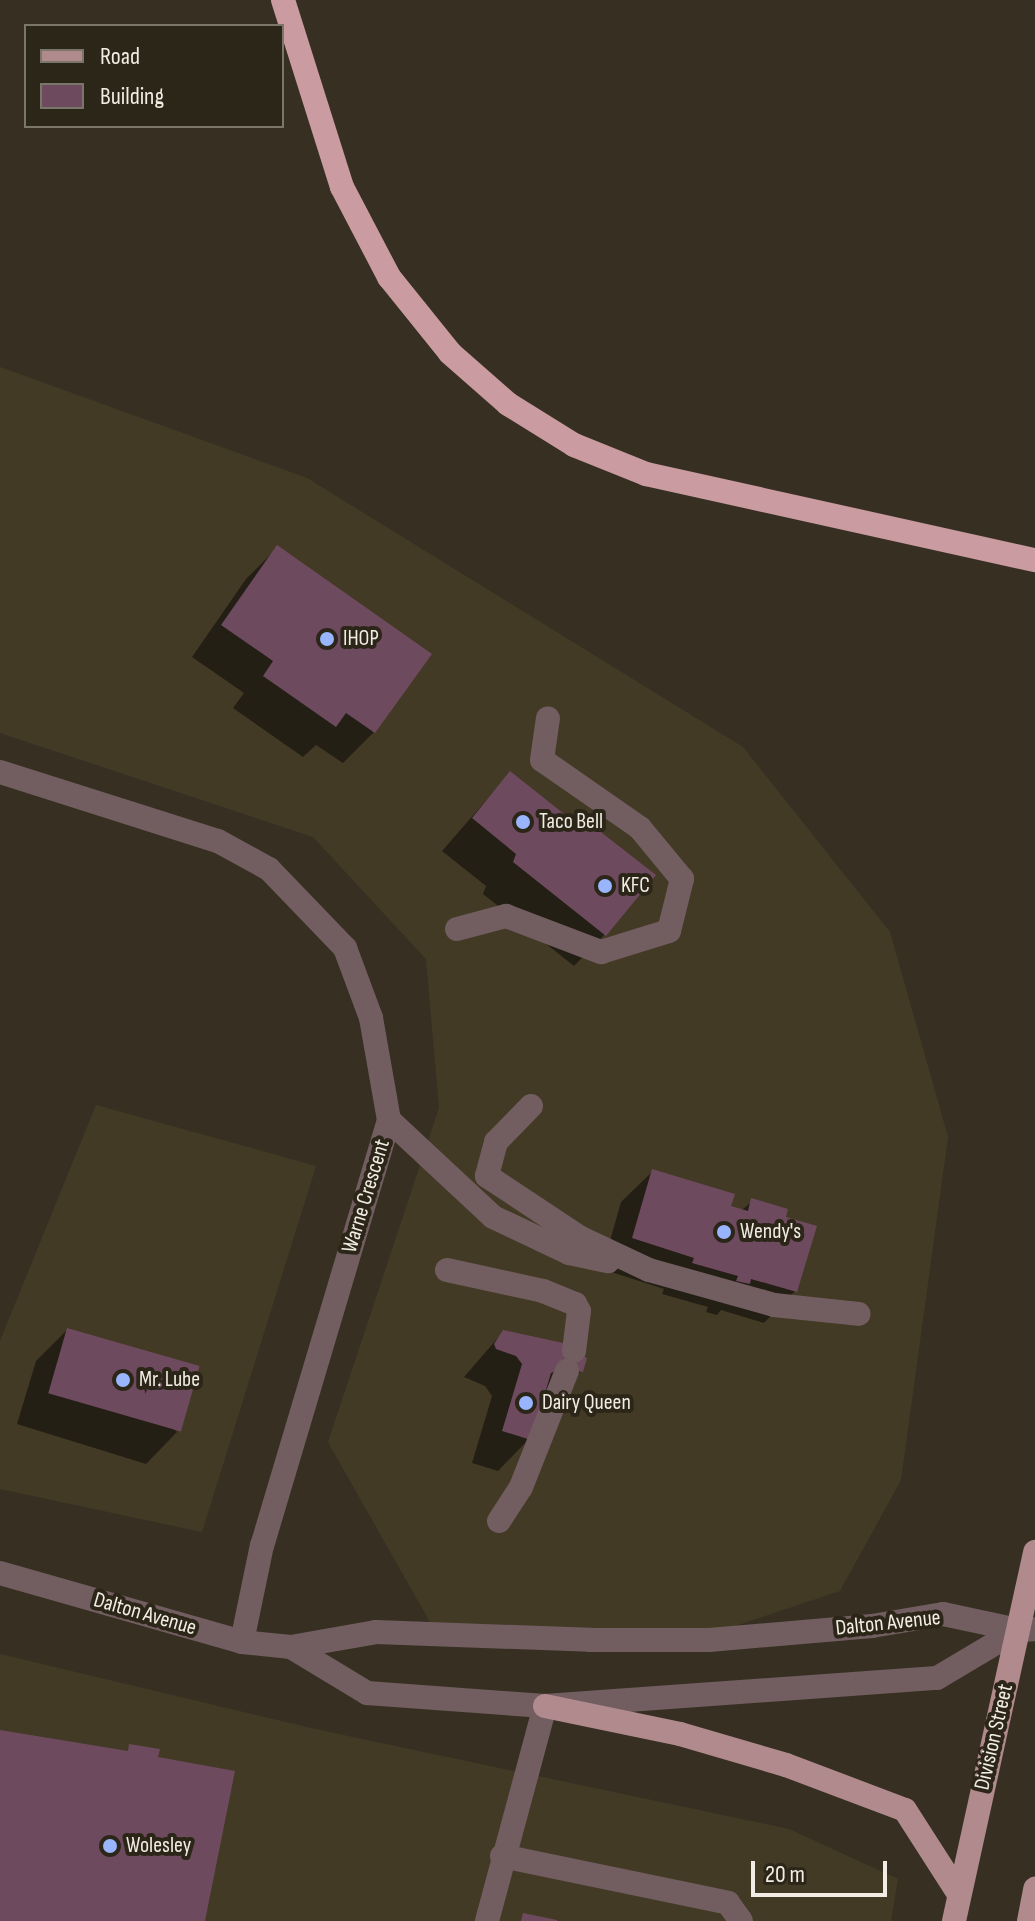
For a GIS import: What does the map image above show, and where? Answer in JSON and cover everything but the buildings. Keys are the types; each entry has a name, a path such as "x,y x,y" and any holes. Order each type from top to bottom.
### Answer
{"highway":[{"path":"283,0 342,187 389,277 450,353 508,404 574,445 646,474 1035,560"}],"main road":[{"name":"Division Street","path":"954,1921 1027,1630 1035,1552"},
{"path":"545,1706 680,1734 786,1765 905,1810 959,1894"},
{"path":"1029,1921 1035,1889"}],"street":[{"path":"457,929 506,916 601,952 669,931 682,879 640,828 542,760 548,718"},
{"name":"Warne Crescent","path":"0,772 218,841 269,869 345,948 371,1018 389,1120 262,1545 242,1642"},
{"path":"531,1106 496,1142 487,1176 579,1237 649,1270"},
{"path":"389,1120 493,1217 569,1253 649,1270 774,1305 859,1314"},
{"path":"447,1270 543,1291 575,1304 579,1311 570,1361 521,1487 499,1521"},
{"name":"Dalton Avenue","path":"0,1573 242,1642 291,1647 376,1632 590,1640 709,1640 872,1626 943,1614 1027,1630"},
{"name":"Dalton Avenue","path":"291,1647 367,1693 545,1706 937,1678 1027,1630"},
{"path":"487,1921 502,1856 545,1706"},
{"path":"502,1856 728,1903 741,1921"}],"shaded area":[{"path":"0,367 307,478 743,747 890,932 948,1137 901,1480 840,1591 726,1629 435,1631 328,1442 439,1108 426,959 313,837 0,733"},
{"path":"96,1105 316,1166 202,1532 0,1489 0,1341"},
{"path":"0,1654 315,1729 789,1829 898,1879 891,1921 0,1921"}],"place":[{"name":"IHOP","path":"327,639"},
{"name":"Taco Bell","path":"523,822"},
{"name":"KFC","path":"605,886"},
{"name":"Wendy's","path":"724,1232"},
{"name":"Mr. Lube","path":"123,1380"},
{"name":"Dairy Queen","path":"526,1403"},
{"name":"Wolesley","path":"110,1846"}]}
